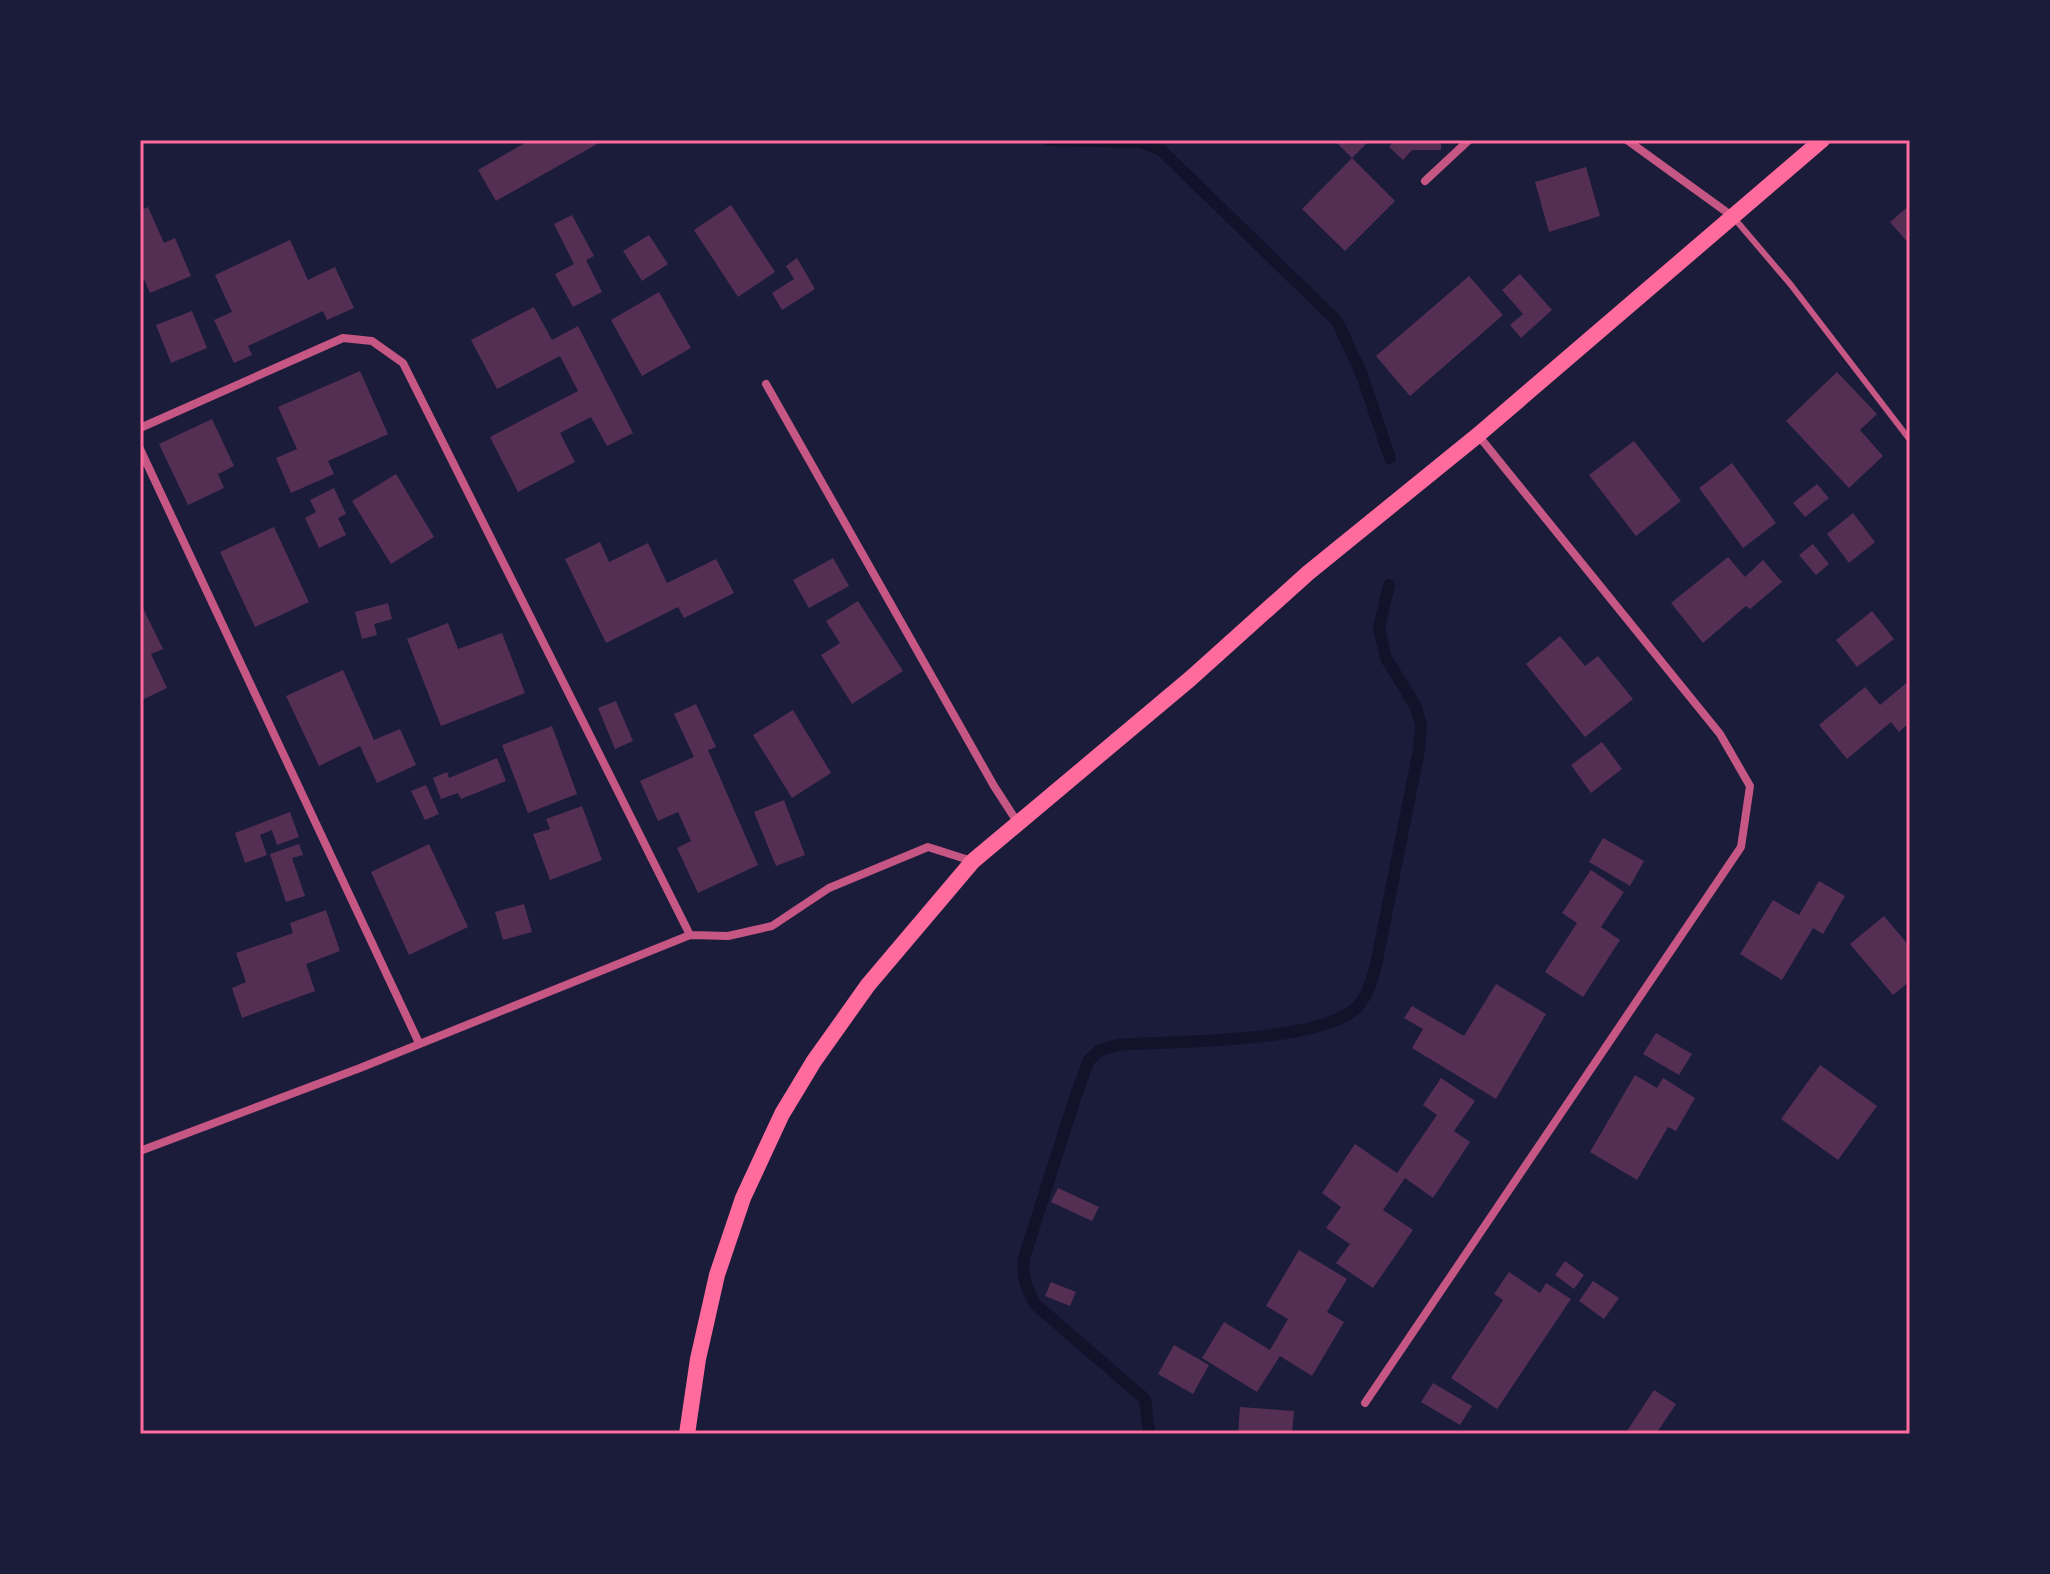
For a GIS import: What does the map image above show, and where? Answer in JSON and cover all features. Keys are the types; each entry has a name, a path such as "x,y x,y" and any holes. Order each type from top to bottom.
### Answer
{"main road":[{"path":"687,1434 698,1359 717,1275 743,1198 782,1114 814,1061 868,985 973,861 1190,679 1308,573 1478,435 1822,140"}],"street":[{"path":"1425,181 1469,140"},
{"path":"1627,140 1732,216"},
{"path":"140,428 343,338 372,341 403,363 690,935"},
{"path":"766,384 1018,823"},
{"path":"1365,1403 1741,847 1750,786 1720,734 1478,435"},
{"path":"140,449 419,1043"},
{"path":"140,1151 690,935 728,936 772,926 829,888 928,847 973,861"}],"lane":[{"path":"1732,216 1791,285 1910,440"}],"building":[{"path":"530,140 597,140 599,143 496,201 478,170"},
{"path":"1334,140 1370,140 1352,158"},
{"path":"1394,140 1441,140 1441,150 1412,150 1403,160 1389,147"},
{"path":"1352,158 1395,201 1345,251 1302,209"},
{"path":"1586,167 1600,216 1549,232 1535,182"},
{"path":"731,205 775,272 738,297 694,230"},
{"path":"1910,205 1910,245 1890,222"},
{"path":"148,207 164,243 175,238 191,276 150,293 144,279 140,281 140,211"},
{"path":"572,215 594,256 586,260 602,292 573,307 555,274 574,264 554,224"},
{"path":"649,235 668,264 642,281 623,251"},
{"path":"290,240 308,280 335,267 354,308 327,320 323,311 248,346 252,355 234,363 214,320 232,312 215,275"},
{"path":"797,258 815,289 782,310 772,293 794,279 786,266"},
{"path":"1520,274 1552,310 1521,338 1510,325 1523,314 1502,290"},
{"path":"1469,276 1503,315 1410,396 1376,356"},
{"path":"659,292 691,348 642,376 611,320"},
{"path":"534,307 552,340 578,326 633,433 607,446 591,417 560,433 575,462 518,492 490,437 578,391 560,356 497,389 471,340"},
{"path":"192,311 207,348 171,363 156,325"},
{"path":"360,371 388,434 328,461 334,474 291,493 276,458 297,449 278,407"},
{"path":"1837,372 1877,414 1860,430 1883,456 1849,488 1786,421"},
{"path":"212,419 234,466 218,474 224,488 188,505 159,444"},
{"path":"1634,441 1681,501 1636,536 1589,475"},
{"path":"1732,463 1776,523 1743,548 1699,488"},
{"path":"396,474 434,537 391,564 352,501"},
{"path":"1817,484 1829,498 1805,517 1793,503"},
{"path":"334,488 346,514 338,518 346,535 319,548 305,518 316,512 310,500"},
{"path":"1853,513 1875,542 1849,563 1827,534"},
{"path":"274,527 309,602 255,627 220,552"},
{"path":"600,542 609,562 648,543 667,583 716,559 734,593 684,618 678,607 606,643 565,559"},
{"path":"1813,544 1829,564 1816,575 1799,555"},
{"path":"1728,557 1745,577 1763,560 1782,582 1750,609 1746,606 1703,643 1671,603"},
{"path":"833,558 849,586 809,608 793,580"},
{"path":"858,601 903,671 852,704 821,655 840,643 826,621"},
{"path":"140,602 163,649 151,654 167,688 140,701"},
{"path":"388,603 392,619 374,624 377,635 362,639 355,612"},
{"path":"1872,611 1894,639 1857,667 1836,640"},
{"path":"448,623 458,649 502,633 525,693 441,726 407,639"},
{"path":"1560,636 1585,666 1598,656 1633,699 1585,737 1526,664"},
{"path":"343,670 374,740 400,729 416,765 377,783 360,746 319,766 286,696"},
{"path":"1910,680 1910,722 1899,732 1891,722 1847,759 1819,725 1865,687 1880,705"},
{"path":"616,701 633,741 615,749 598,708"},
{"path":"696,704 716,747 708,750 758,865 698,893 677,848 691,841 678,812 658,821 640,781 694,757 674,714"},
{"path":"793,710 831,773 792,798 753,735"},
{"path":"552,726 577,794 528,813 502,745"},
{"path":"1602,742 1622,769 1591,793 1571,765"},
{"path":"497,758 506,781 461,799 458,793 441,799 433,778 447,772 449,778"},
{"path":"426,785 439,814 425,820 411,791"},
{"path":"784,800 805,855 776,866 754,812"},
{"path":"582,806 602,860 550,880 533,834 550,829 546,819"},
{"path":"290,812 299,837 277,845 272,830 260,835 267,855 245,863 235,833"},
{"path":"1603,838 1644,861 1630,886 1589,862"},
{"path":"299,844 303,855 292,858 305,896 286,902 270,854"},
{"path":"429,844 468,927 409,955 371,872"},
{"path":"1591,870 1624,892 1601,927 1620,940 1583,997 1545,972 1577,923 1562,913"},
{"path":"1819,881 1845,896 1823,934 1813,928 1782,980 1740,954 1773,900 1799,915"},
{"path":"524,904 532,932 503,940 495,912"},
{"path":"326,910 340,951 306,964 315,991 242,1018 232,988 246,982 236,953 293,933 290,923"},
{"path":"1884,916 1910,947 1910,981 1893,995 1850,944"},
{"path":"1496,984 1546,1014 1496,1099 1412,1048 1423,1029 1404,1018 1412,1006 1464,1036"},
{"path":"1656,1033 1692,1054 1679,1075 1643,1054"},
{"path":"1820,1065 1877,1106 1838,1160 1781,1119"},
{"path":"1635,1075 1657,1088 1663,1078 1695,1098 1676,1131 1668,1127 1637,1180 1590,1152"},
{"path":"1441,1078 1475,1101 1454,1131 1470,1142 1433,1198 1405,1178 1383,1210 1413,1230 1373,1288 1336,1263 1350,1244 1326,1228 1341,1207 1322,1193 1355,1144 1397,1173 1437,1115 1423,1105"},
{"path":"1058,1188 1099,1207 1092,1221 1051,1202"},
{"path":"1299,1250 1347,1279 1327,1312 1344,1322 1312,1376 1280,1356 1257,1392 1202,1358 1224,1322 1270,1350 1288,1319 1266,1306"},
{"path":"1565,1261 1584,1275 1574,1289 1555,1275"},
{"path":"1509,1272 1540,1293 1546,1283 1571,1299 1497,1409 1451,1378 1503,1300 1494,1294"},
{"path":"1593,1281 1619,1298 1604,1319 1579,1301"},
{"path":"1051,1282 1076,1292 1070,1306 1045,1296"},
{"path":"1174,1345 1209,1365 1193,1394 1158,1374"},
{"path":"1433,1383 1472,1406 1460,1425 1421,1402"},
{"path":"1654,1390 1676,1404 1656,1434 1625,1434"},
{"path":"1240,1407 1294,1411 1292,1434 1238,1434"}],"waterway":[{"path":"1049,140 1141,142 1160,149 1337,321 1362,375 1390,458"},
{"path":"1149,1434 1145,1399 1036,1305 1026,1283 1024,1258 1075,1098 1089,1060 1100,1050 1117,1045 1239,1039 1304,1030 1351,1012 1365,997 1376,965 1419,750 1421,725 1416,707 1386,658 1379,628 1389,585"}]}
